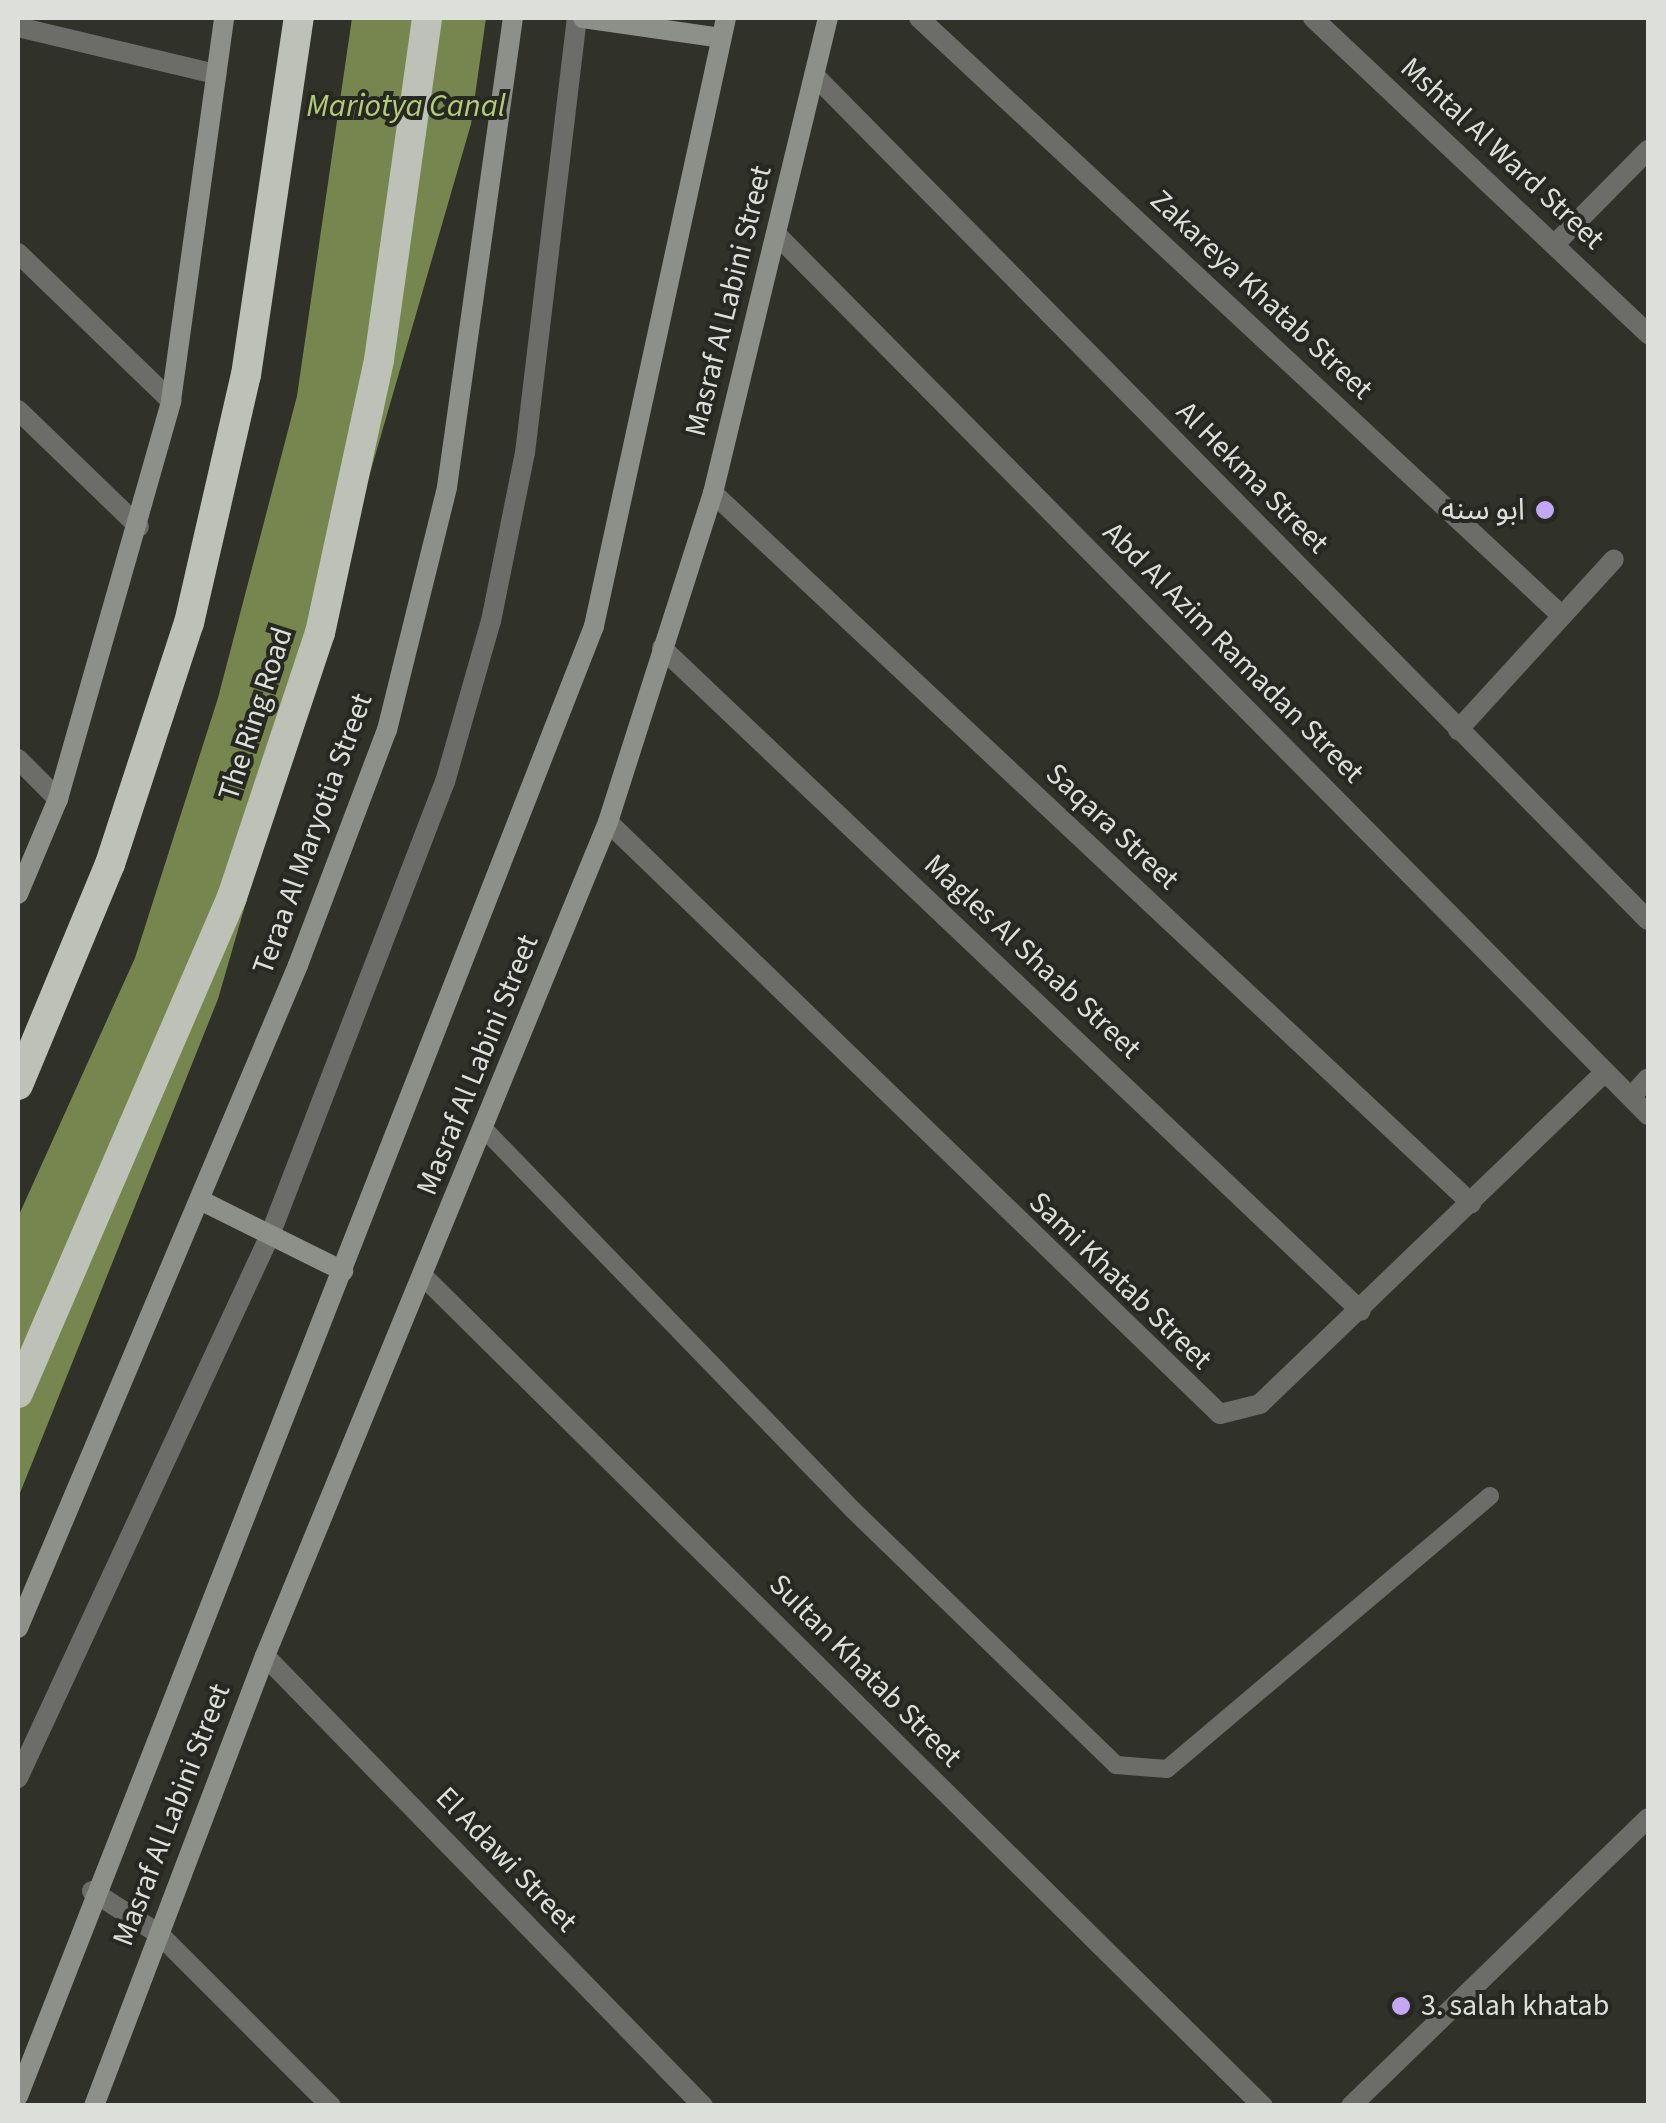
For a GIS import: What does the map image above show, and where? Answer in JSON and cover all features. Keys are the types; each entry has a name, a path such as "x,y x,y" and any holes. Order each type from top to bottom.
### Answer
{"highway":[{"path":"18,1086 116,847 193,605 246,375 298,18"},
{"name":"The Ring Road","path":"18,1393 232,898 320,633 379,360 427,18"}],"main road":[{"path":"18,894 58,799 139,528 171,400 224,18"},
{"name":"Teraa Al Maryotia Street","path":"18,1628 346,848 420,609 464,380 513,18"},
{"path":"580,18 724,28"},
{"name":"Masraf Al Labini Street","path":"94,2106 265,1656 425,1278 608,822 712,494 828,18"},
{"name":"Masraf Al Labini Street","path":"18,2096 92,1892 344,1272 594,626 724,28"},
{"path":"200,1200 344,1272"}],"street":[{"path":"18,1778 270,1235 418,860 492,621 547,312 580,18"},
{"name":"Zakareya Khatab Street","path":"919,18 1562,616"},
{"name":"Mshtal Al Ward Street","path":"1313,18 1648,334"},
{"path":"18,27 216,74"},
{"name":"Al Hekma Street","path":"814,75 1648,920"},
{"path":"1554,245 1648,150"},
{"name":"Abd Al Azim Ramadan Street","path":"776,234 1648,1115"},
{"path":"18,252 171,400"},
{"path":"18,410 139,528"},
{"name":"Saqara Street","path":"712,494 1471,1204"},
{"path":"1458,730 1614,559"},
{"name":"Magles Al Shaab Street","path":"662,648 1361,1311"},
{"path":"18,759 58,799"},
{"name":"Sami Khatab Street","path":"608,822 1202,1403 1220,1414 1260,1404 1361,1311 1605,1072"},
{"path":"1631,1097 1648,1078"},
{"name":"Sultan Khatab Street","path":"425,1278 1262,2106"},
{"name":"El Adawi Street","path":"265,1656 703,2106"},
{"path":"1351,2106 1648,1818"},
{"path":"92,1892 159,1934 331,2106"}],"lane":[{"path":"484,1130 854,1510 1116,1765 1168,1769 1490,1496"}],"water":[{"name":"Mariotya Canal","path":"352,18 486,18 471,124 218,999 18,1498 18,1217 135,958 218,698 297,396"}],"place":[{"name":"ابو سنه","path":"1545,510"},
{"name":"3. salah khatab","path":"1401,2006"}]}
